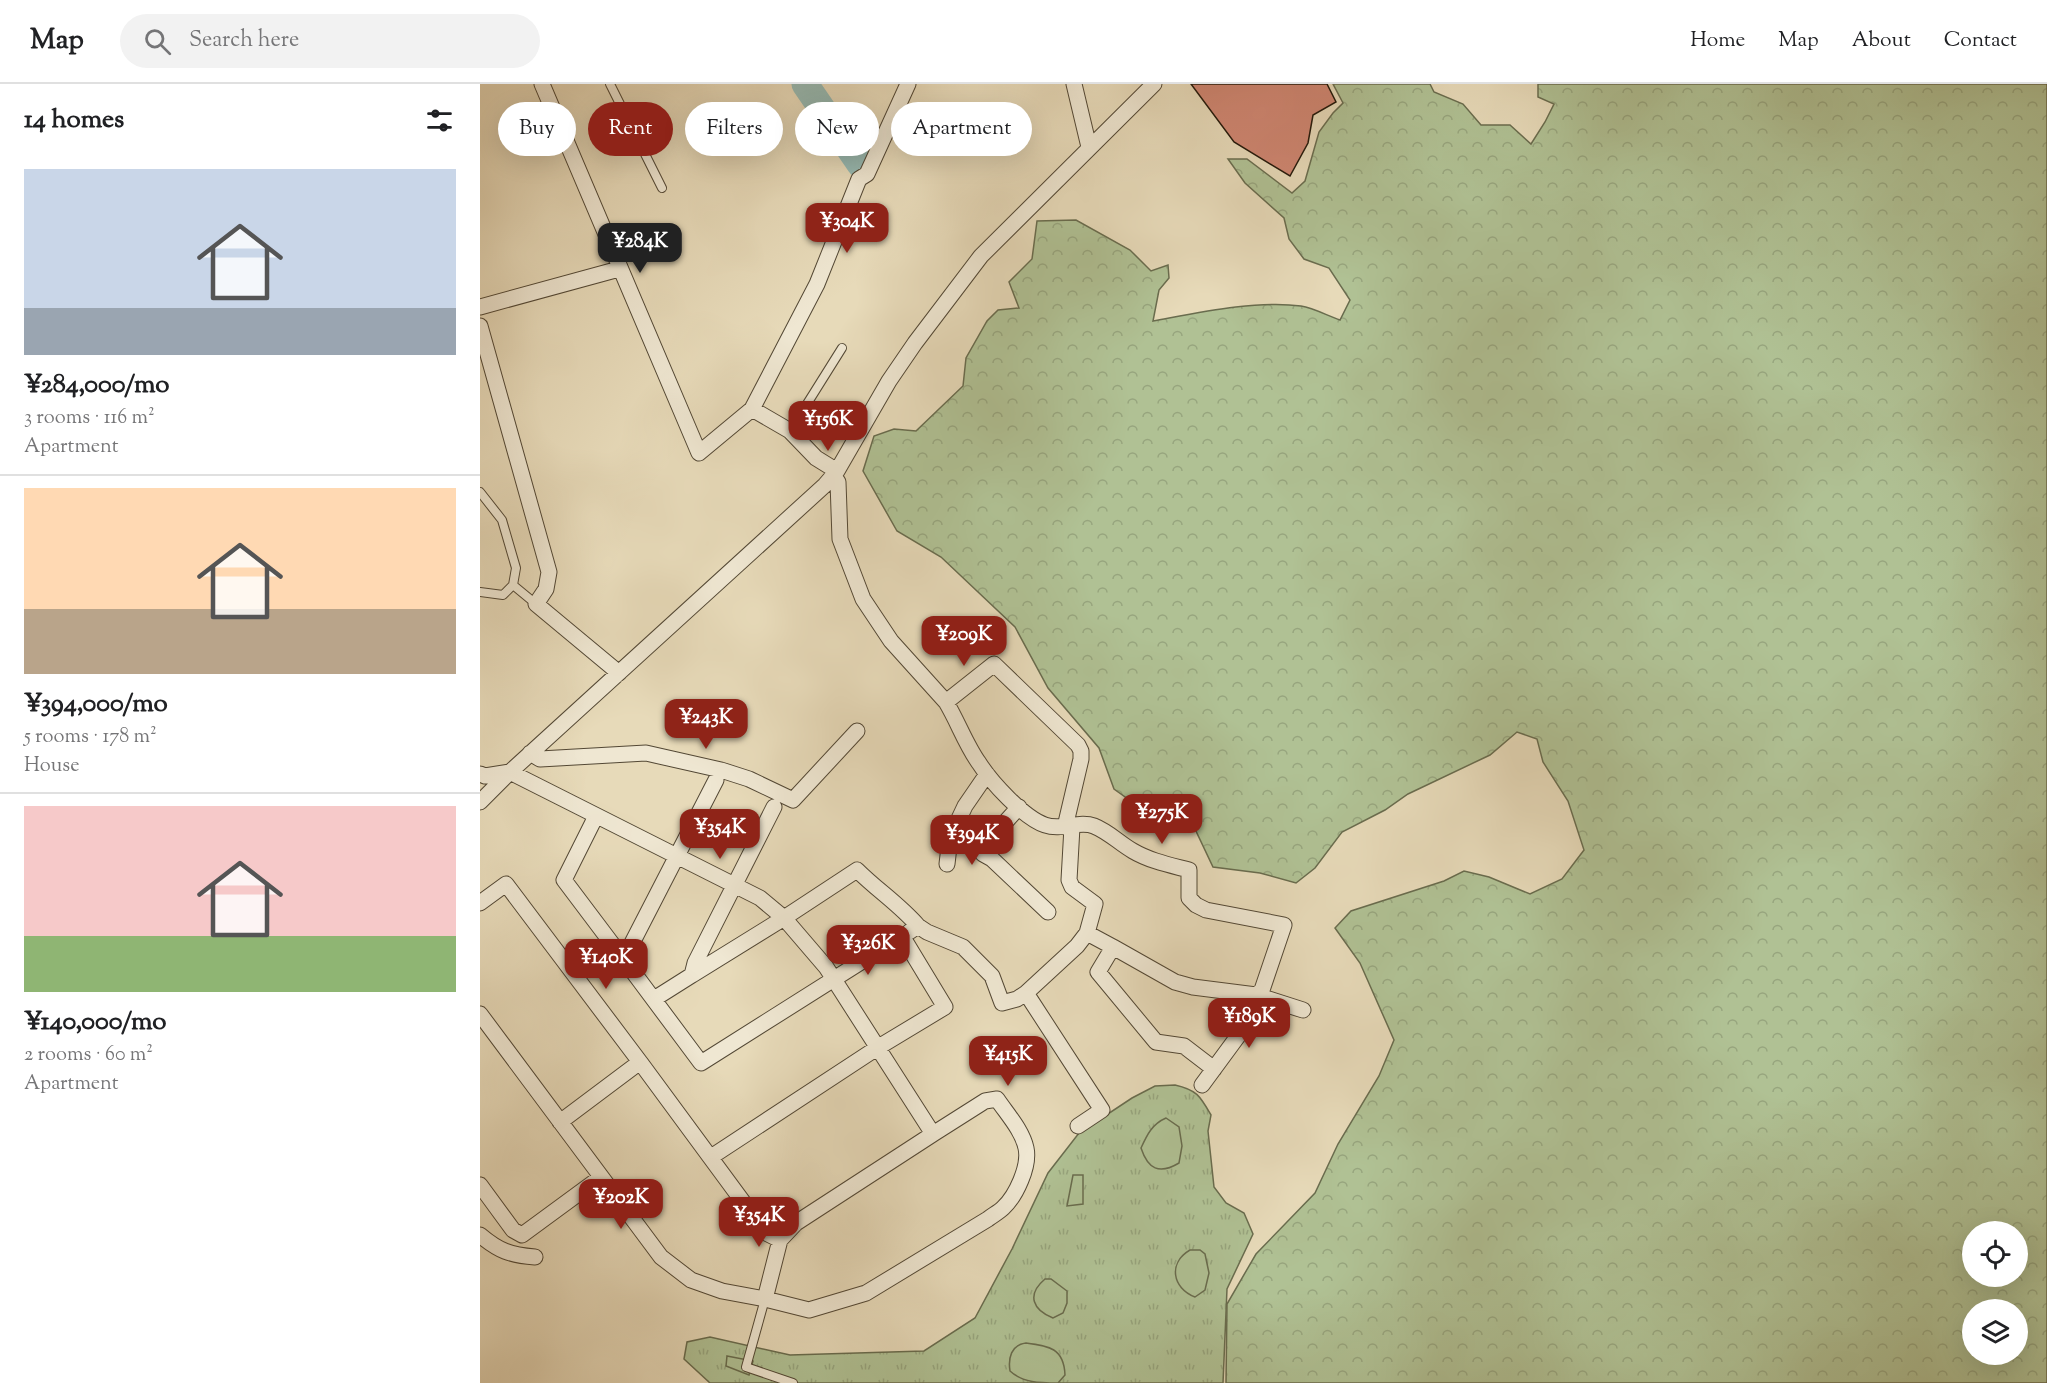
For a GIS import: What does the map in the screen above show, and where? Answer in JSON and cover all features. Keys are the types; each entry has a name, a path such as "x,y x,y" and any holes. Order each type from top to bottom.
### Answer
{"street":[{"path":"542,84 699,453 752,409 817,284 859,179 867,174 908,84"},
{"path":"1074,84 1089,147"},
{"path":"480,802 530,753 835,473 889,381 981,256 1154,84"},
{"path":"480,306 619,269"},
{"path":"480,326 549,572 546,588 536,604 619,673"},
{"path":"752,409 790,431 816,458 835,473 838,482 840,539 863,599 891,641 946,702 978,762 1019,807 1045,825 1069,827 1081,824 1092,825 1110,833 1132,851 1152,860 1189,870 1189,898 1206,910 1284,925 1262,990 1257,995 1252,1017 1202,1085"},
{"path":"654,999 857,870 890,901 903,908 918,926 963,947 992,976 1002,1003 1017,999 1026,993 1077,946 1087,933 1095,904 1072,887 1069,880 1069,827 1081,759 1078,745 994,664 946,702"},
{"path":"530,753 540,759 646,753 749,779 793,800 857,731"},
{"path":"480,774 510,772 760,898 784,918 826,967 933,1134"},
{"path":"946,864 950,838 965,806 987,774"},
{"path":"622,957 629,949 716,780"},
{"path":"692,975 695,963 774,807"},
{"path":"1019,807 984,846 983,854 992,859 1048,912"},
{"path":"596,816 564,880 701,1063 918,926"},
{"path":"480,903 507,884 766,1233 780,1240"},
{"path":"1087,933 1175,982 1193,987 1257,995 1303,1010"},
{"path":"711,1157 877,1048 945,1007 902,936"},
{"path":"1113,947 1098,972 1156,1042 1184,1046 1214,1069"},
{"path":"1026,993 1102,1110 1078,1126"},
{"path":"480,1014 662,1257 691,1280 722,1291 809,1310 866,1293 988,1219 1005,1206 1017,1189 1025,1165 1026,1149 1017,1129 997,1099 985,1101 796,1223 780,1240 765,1299"},
{"path":"560,1122 640,1062"},
{"path":"480,1185 513,1230 522,1235 602,1177"},
{"path":"480,1235 495,1248 535,1257"}],"lane":[{"path":"610,84 662,188"},
{"path":"790,431 842,348"},
{"path":"480,492 502,520 516,568 513,585 503,595 480,592"},
{"path":"513,585 536,604"},
{"path":"765,1299 746,1367 793,1383"}],"green space":[{"path":"1333,84 1430,84 1434,92 1463,104 1481,125 1510,125 1531,144 1554,104 1538,97 1538,84 2047,84 2047,1383 1226,1383 1227,1304 1256,1254 1315,1193 1338,1144 1379,1076 1394,1040 1360,963 1335,928 1351,911 1444,881 1464,871 1489,877 1530,894 1562,879 1584,850 1568,801 1543,762 1537,739 1517,732 1490,755 1408,794 1385,810 1342,832 1315,868 1296,883 1260,873 1213,867 1194,827 1152,816 1114,789 1099,748 1048,688 1015,627 941,557 897,531 863,471 874,436 894,429 916,431 963,386 966,358 987,321 998,310 1019,308 1009,282 1032,259 1037,221 1076,220 1130,250 1151,271 1168,265 1169,278 1159,290 1153,321 1227,308 1265,305 1301,306 1340,320 1350,300 1329,268 1304,259 1289,239 1284,218 1245,183 1228,159 1247,159 1292,193 1305,181 1319,132 1343,103"},
{"path":"1175,1085 1197,1095 1211,1115 1208,1131 1214,1187 1226,1203 1244,1213 1253,1234 1227,1289 1223,1383 710,1383 684,1359 687,1342 710,1337 790,1355 924,1351 975,1318 1012,1249 1048,1173 1079,1133 1132,1098 1155,1086"},
{"path":"1166,1118 1179,1127 1182,1146 1179,1163 1166,1169 1160,1169 1147,1161 1141,1148 1148,1134 1161,1120"},
{"path":"1073,1175 1083,1175 1083,1204 1067,1206"},
{"path":"1190,1250 1200,1250 1205,1254 1209,1273 1205,1290 1195,1297 1181,1288 1176,1275 1178,1262"},
{"path":"1045,1279 1051,1279 1067,1291 1067,1303 1063,1313 1053,1318 1041,1311 1034,1302 1035,1291"},
{"path":"1026,1343 1048,1347 1062,1359 1065,1375 1058,1383 1026,1380 1010,1371 1014,1349"},
{"path":"727,1356 753,1361 749,1375 726,1366"}],"building":[{"path":"1191,84 1327,84 1336,102 1313,115 1308,143 1290,176 1234,142"}],"waterway":[{"path":"805,84 860,164"}]}
